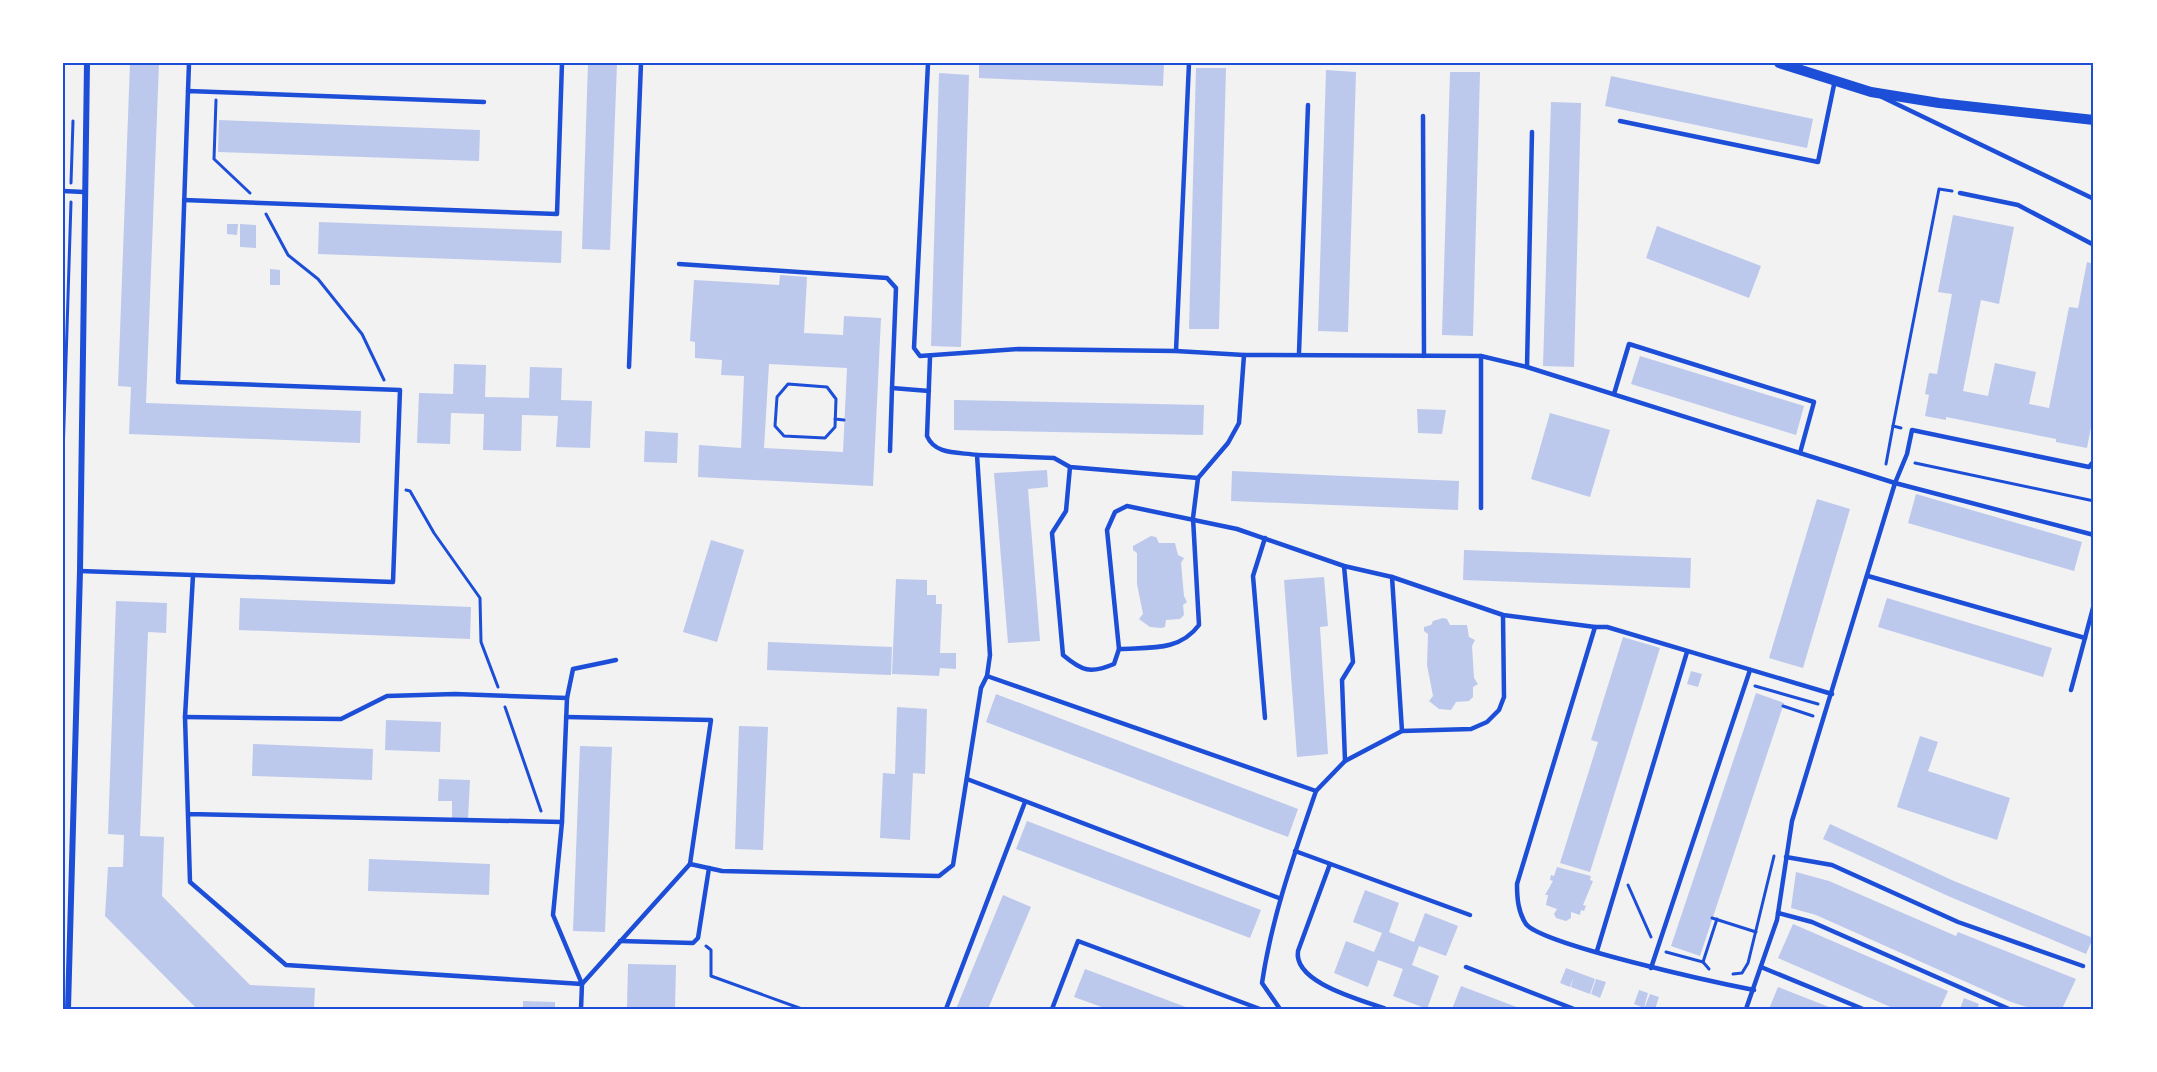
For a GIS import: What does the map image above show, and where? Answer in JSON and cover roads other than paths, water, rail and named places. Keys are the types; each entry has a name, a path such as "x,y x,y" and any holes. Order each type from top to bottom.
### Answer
{"street":[{"path":"68,1009 80,571 87,63"},
{"path":"1779,63 1871,92 1939,104 2094,120"}],"lane":[{"path":"80,571 393,582 400,390 178,382 189,63"},
{"path":"184,200 557,214 562,63"},
{"path":"629,366 641,63"},
{"path":"928,63 914,348 920,356 1019,350 1176,351 1244,355 1481,356 1527,367 1895,483 2094,535"},
{"path":"1176,351 1189,63"},
{"path":"1620,121 1818,162 1835,80"},
{"path":"188,91 484,102"},
{"path":"1871,92 2094,199"},
{"path":"1299,354 1308,105"},
{"path":"1423,116 1424,356"},
{"path":"1527,367 1532,132"},
{"path":"63,191 84,192"},
{"path":"1960,193 2018,205 2094,245"},
{"path":"679,264 887,278 896,288 890,452"},
{"path":"1614,394 1629,344 1814,402 1800,453"},
{"path":"1119,650 1174,646 1189,638 1199,625 1192,518 1198,478 1228,443 1239,423 1244,355"},
{"path":"1481,356 1481,508"},
{"path":"930,357 927,436 931,445 940,450 977,455 1054,458 1070,467 1198,478"},
{"path":"892,387 928,391"},
{"path":"1746,1009 1778,913 1792,821 1912,430 2089,467 2094,461"},
{"path":"690,864 722,871 939,876 953,865 981,688 987,676 990,655 977,455"},
{"path":"1070,467 1066,511 1052,533 1063,655 1081,670 1100,670 1114,664 1119,650 1107,530 1115,512 1128,507 1192,518 1265,538 1344,566 1392,577 1503,615 1607,627 1832,694"},
{"path":"1265,538 1252,576 1265,718"},
{"path":"1344,566 1353,662 1342,680 1345,761"},
{"path":"193,575 185,717 190,882 286,965 582,984"},
{"path":"1868,576 2085,638"},
{"path":"1392,577 1402,731"},
{"path":"2071,690 2094,604"},
{"path":"1280,1009 1262,983 1279,898 1316,791 1345,761 1402,731 1471,729 1487,723 1499,710 1504,697 1503,615"},
{"path":"1595,627 1517,884 1517,903 1527,925 1547,936 1651,968 1754,990"},
{"path":"1597,951 1687,652"},
{"path":"581,1009 582,984 553,915 562,822 567,699 573,669 616,660"},
{"path":"1651,968 1750,670"},
{"path":"987,676 1316,791"},
{"path":"185,717 341,719 387,696 501,696 567,699"},
{"path":"566,717 711,720 690,864 582,984"},
{"path":"967,779 1279,898"},
{"path":"946,1009 1025,802"},
{"path":"188,814 562,822"},
{"path":"1295,851 1470,915"},
{"path":"1786,857 1833,865 1958,922 2083,966"},
{"path":"1330,864 1298,951 1298,962 1303,971 1314,981 1386,1009"},
{"path":"620,941 693,943 698,938 709,868"},
{"path":"1778,913 1812,922 2009,1009"},
{"path":"1052,1009 1078,941 1260,1009"},
{"path":"1466,967 1574,1009"},
{"path":"1761,967 1863,1009"}]}
